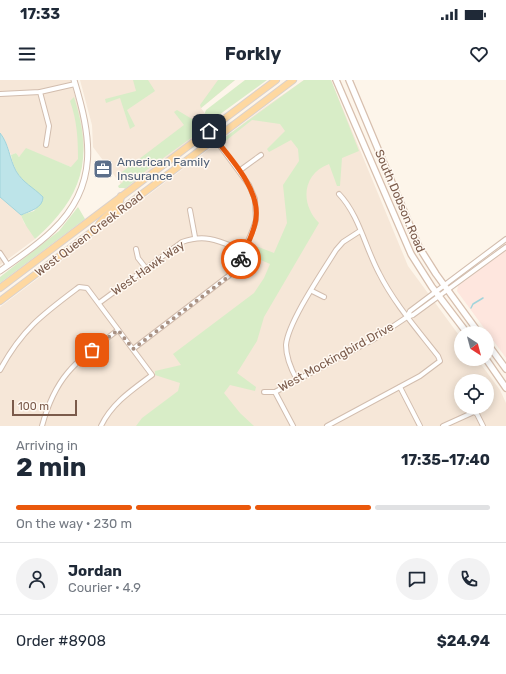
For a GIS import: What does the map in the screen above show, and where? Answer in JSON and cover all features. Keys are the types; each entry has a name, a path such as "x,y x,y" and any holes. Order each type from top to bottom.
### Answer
{"main road":[{"name":"West Queen Creek Road","path":"0,288 276,80"},
{"name":"West Queen Creek Road","path":"0,301 293,80"},
{"name":"South Dobson Road","path":"336,80 409,249 437,294 462,326"},
{"name":"South Dobson Road","path":"348,80 415,240 446,288 474,326"},
{"path":"97,227 101,219 118,206 121,196"},
{"path":"494,353 506,370"},
{"path":"491,366 506,388"}],"street":[{"path":"0,94 40,92 75,82 86,119 89,143 88,157 81,187 70,209 57,226 0,271"},
{"path":"40,92 49,126 46,145"},
{"path":"133,349 224,280 238,265 255,225 256,209 253,192 209,131"},
{"path":"239,171 261,154"},
{"path":"327,426 420,376 440,361 438,356 407,317 379,274 349,204 339,194"},
{"path":"190,210 195,237"},
{"path":"297,380 287,358 287,339 292,325 336,250 343,242 360,231"},
{"name":"West Hawk Way","path":"98,303 145,267 182,242 195,237 214,239 244,251"},
{"name":"West Mockingbird Drive","path":"446,288 506,239"},
{"name":"West Mockingbird Drive","path":"264,392 275,392 374,339 407,317 410,311 506,247"},
{"path":"136,249 138,258 145,267"},
{"path":"0,253 8,265"},
{"path":"0,370 13,347 29,328 72,291 83,286 87,288 152,375 120,399 106,416 101,426"},
{"path":"312,291 324,297"},
{"path":"42,426 54,390 68,370 118,330"},
{"path":"400,387 420,426"},
{"path":"275,392 293,426"},
{"path":"443,426 474,412 483,426"}],"shaded area":[{"path":"0,80 70,80 81,114 85,138 81,171 26,149 19,157 16,153 11,155 5,140 0,133"},
{"path":"80,80 235,80 201,108 212,124 126,191 93,147 92,125"},
{"path":"304,80 331,80 408,266 454,328 454,366 482,366 488,374 454,374 454,414 494,414 494,382 500,390 506,403 506,426 0,426 0,307 265,107"},
{"path":"0,197 21,215 24,223 31,230 35,239 0,265"},
{"path":"506,250 506,358 494,342 494,326 483,326 457,291 458,286"}],"green space":[{"path":"133,80 148,80 155,91 127,110 135,126 130,129 120,98 106,103 105,99 136,91"},
{"path":"218,80 235,80 201,108 200,105"},
{"path":"245,80 267,80 212,120 205,118 204,115 206,110"},
{"path":"304,80 331,80 359,151 342,158 340,186 337,186 329,164 313,175 309,182 307,199 313,215 319,223 264,317 257,341 237,373 256,387 255,391 230,385 224,393 240,413 254,426 136,426 142,418 178,391 180,383 155,375 155,371 181,365 173,354 254,293 264,278 270,264 247,254 251,244 274,253 287,223 283,185 299,161 298,149 291,140 269,152 267,149 285,131 280,124 252,120 223,143 224,138"},
{"path":"74,97 80,119 83,139 83,158 80,176 74,192 64,208 35,239 21,215 34,211 43,200 39,194 26,184 20,177 15,169 11,155 16,153 19,157 26,148 71,167 78,159 77,130 70,101"},
{"path":"177,110 192,119 199,126 198,133 148,169 126,188 119,188 118,186 123,182 118,175 184,125 174,112"},
{"path":"78,207 85,219 0,283 0,277 59,231"}],"water":[{"path":"0,133 3,137 16,171 25,182 43,197 41,204 21,215 0,197"}],"waterway":[{"path":"471,308 473,304 483,298"}],"way so far":[{"path":"92,350 118,330 133,349 232,274 241,259"}],"place":[{"name":"American Family Insurance","path":"103,169"}],"route":[{"path":"209,131 249,185 255,199 256,220 241,259"}]}
